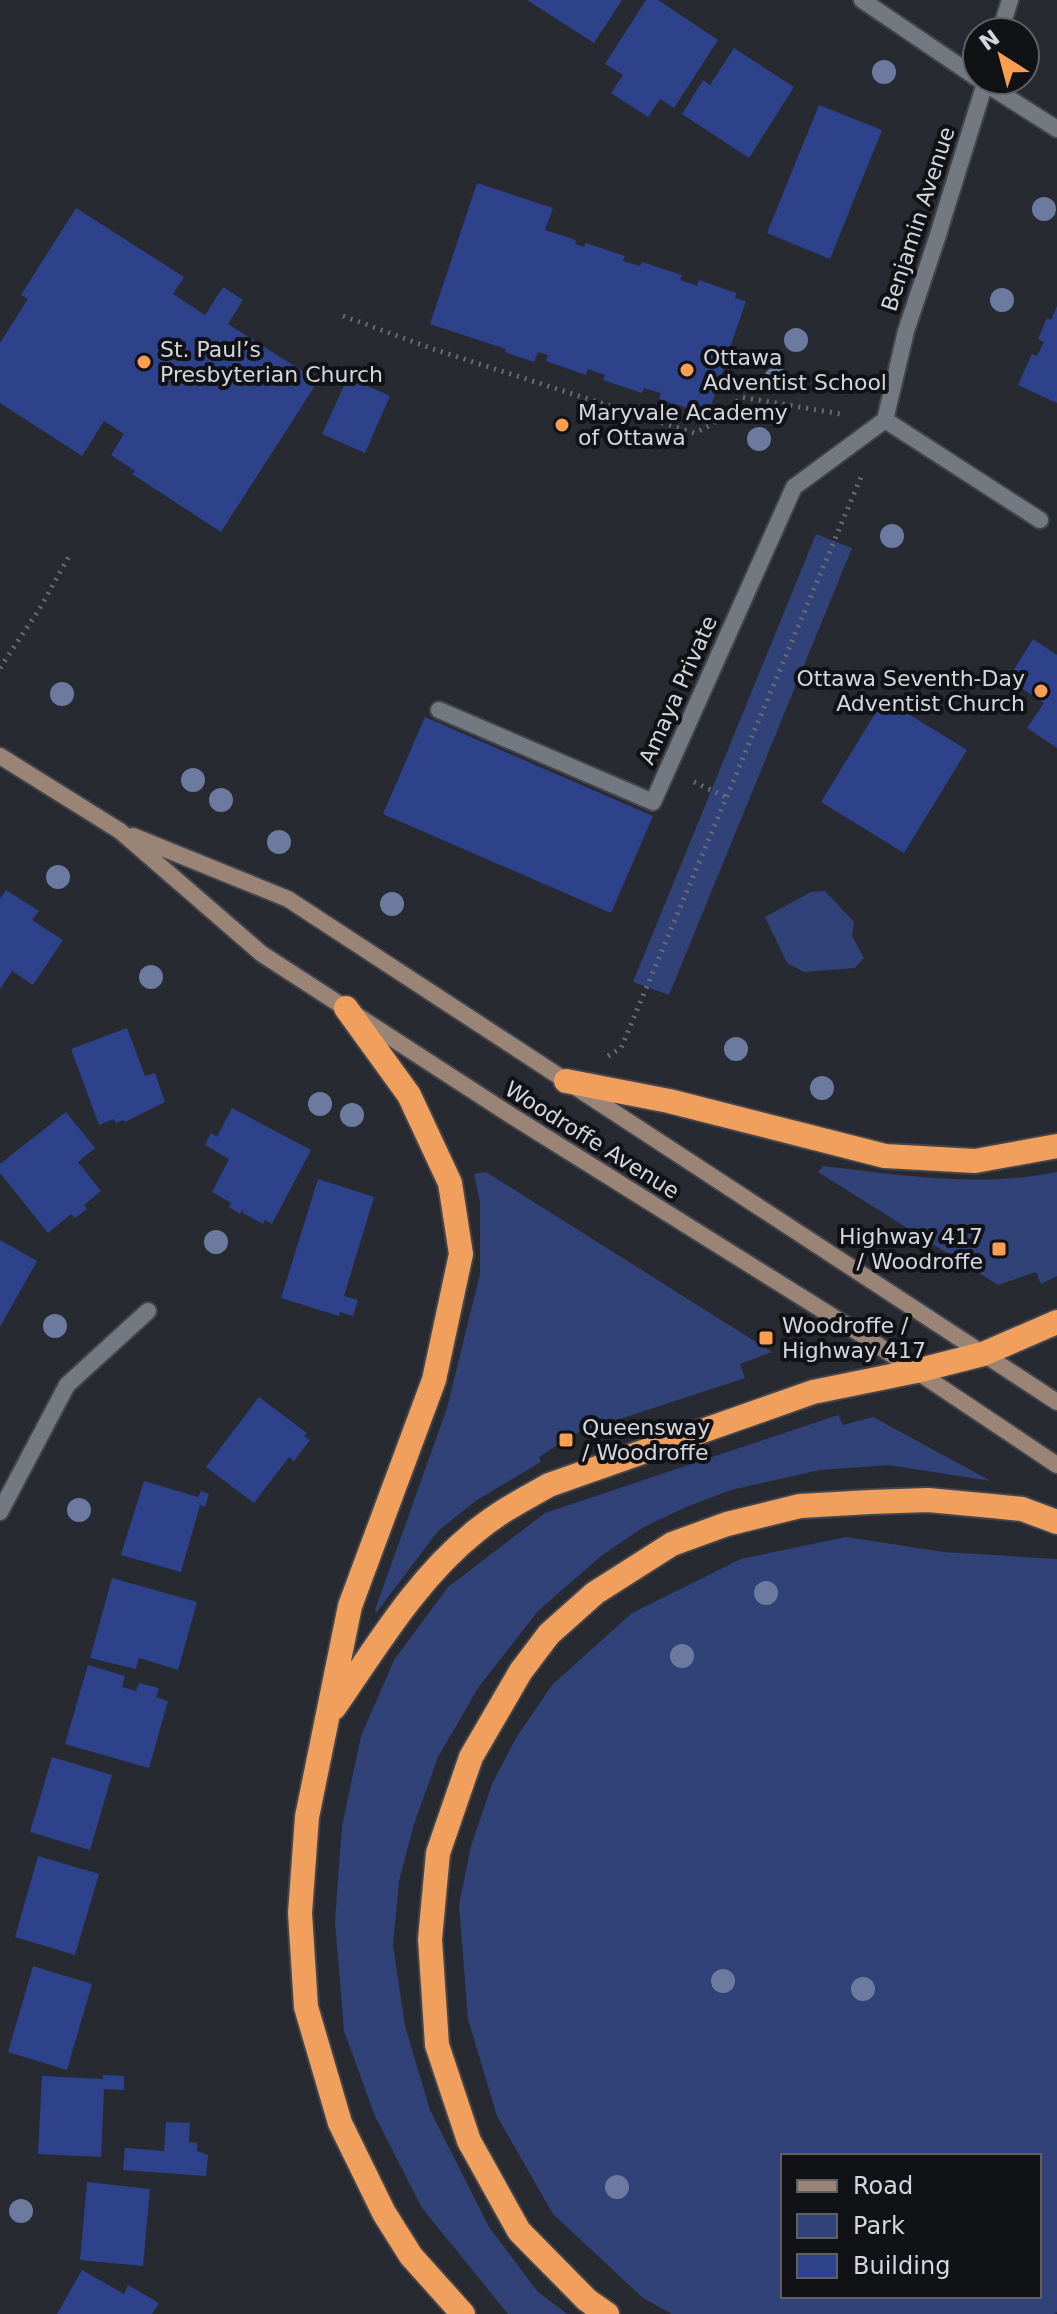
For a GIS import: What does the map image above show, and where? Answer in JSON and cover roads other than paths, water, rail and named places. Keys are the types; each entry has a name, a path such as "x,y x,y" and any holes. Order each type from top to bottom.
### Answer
{"highway":[{"path":"346,1008 409,1095 450,1183 461,1254 434,1380 350,1606 307,1817 300,1913 306,2007 340,2123 384,2213 411,2256 463,2314"},
{"path":"566,1081 669,1101 885,1156 975,1161 1057,1146"},
{"path":"328,1716 406,1604 436,1569 475,1531 510,1506 549,1485 813,1392 983,1354 1057,1322"},
{"path":"607,2314 587,2300 519,2231 469,2141 437,2045 430,1939 438,1853 471,1757 521,1671 549,1634 595,1593 672,1544 727,1524 800,1506 928,1500 1022,1509 1057,1522"}],"main road":[{"name":"Woodroffe Avenue","path":"0,756 120,831 262,954 916,1371 1057,1465"},
{"name":"Woodroffe Avenue","path":"120,831 288,899 1057,1402"}],"street":[{"path":"862,0 961,66"},
{"name":"Benjamin Avenue","path":"885,420 906,331 977,96"},
{"path":"1006,96 1057,129"},
{"path":"885,420 1040,520"},
{"name":"Amaya Private","path":"439,710 653,802 794,487 885,420"},
{"path":"0,1512 67,1385 148,1311"}],"place":[{"name":"St. Paul’s Presbyterian Church","path":"144,362"},
{"name":"Ottawa Adventist School","path":"687,370"},
{"name":"Maryvale Academy of Ottawa","path":"562,425"},
{"name":"Ottawa Seventh-Day Adventist Church","path":"1041,691"},
{"name":"Highway 417 / Woodroffe","path":"999,1249"},
{"name":"Woodroffe / Highway 417","path":"766,1338"},
{"name":"Queensway / Woodroffe","path":"566,1440"}]}
